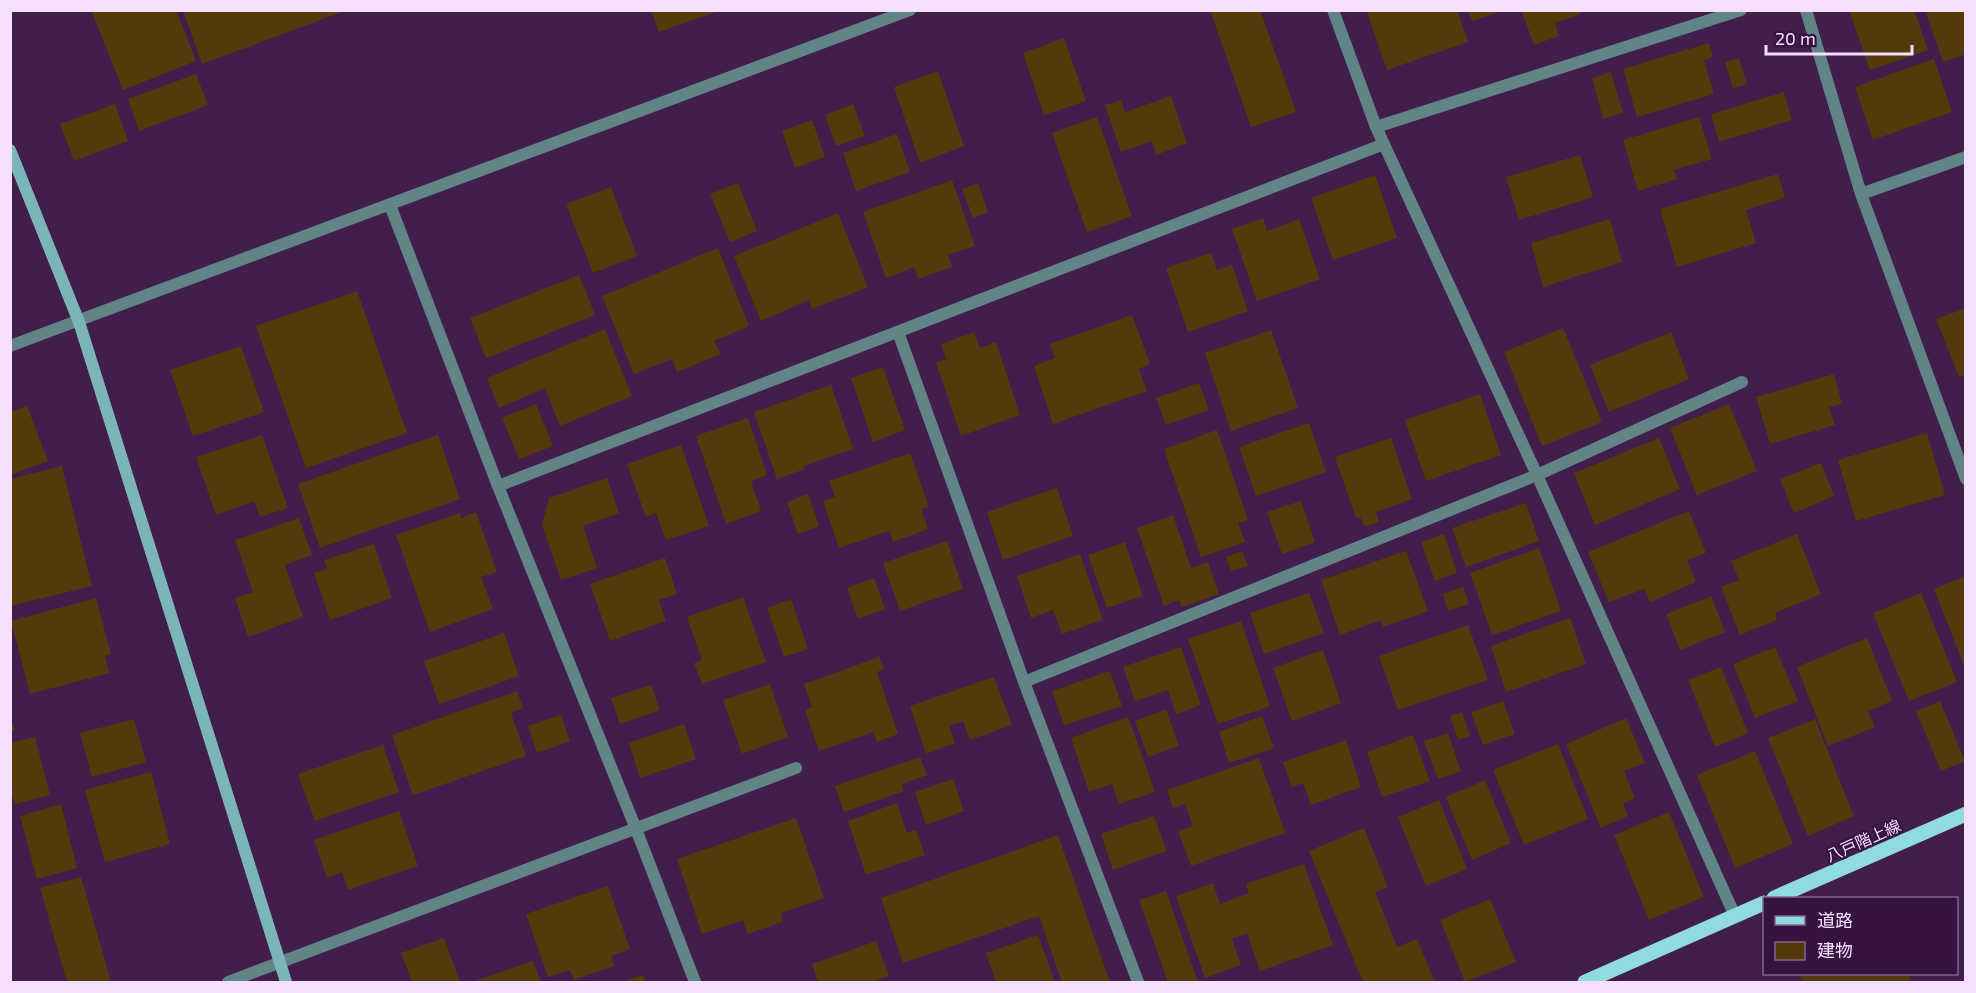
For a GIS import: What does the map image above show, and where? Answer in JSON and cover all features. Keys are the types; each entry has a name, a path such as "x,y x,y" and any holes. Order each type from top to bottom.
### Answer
{"main road":[{"name":"八戸階上線","path":"1776,897 1965,814"},
{"path":"1585,982 1763,903"}],"street":[{"path":"10,346 910,10"},
{"path":"1333,10 1376,127 1537,475 1735,916"},
{"path":"1376,127 1741,10"},
{"path":"1806,10 1862,195 1965,479"},
{"path":"498,486 1384,144"},
{"path":"10,150 79,322 286,982"},
{"path":"1862,195 1965,157"},
{"path":"390,205 498,486 695,982"},
{"path":"898,332 1024,682 1138,982"},
{"path":"1024,682 1537,475 1742,382"},
{"path":"228,982 796,768"}],"building":[{"path":"91,10 176,10 196,61 123,90"},
{"path":"183,10 338,10 339,13 202,64"},
{"path":"651,10 719,10 719,11 659,32"},
{"path":"1210,10 1260,10 1296,112 1251,127"},
{"path":"1366,10 1457,10 1468,42 1387,70"},
{"path":"1468,10 1502,10 1502,11 1472,21"},
{"path":"1521,10 1580,10 1581,14 1555,23 1559,36 1534,45"},
{"path":"1849,10 1914,10 1928,50 1870,70"},
{"path":"1925,10 1966,10 1966,54 1943,62"},
{"path":"1064,38 1086,101 1044,115 1023,53"},
{"path":"1709,43 1713,57 1704,60 1714,94 1637,117 1623,69"},
{"path":"1739,58 1747,84 1733,88 1725,62"},
{"path":"1934,59 1952,112 1873,140 1855,87"},
{"path":"938,71 964,146 920,163 894,87"},
{"path":"1611,72 1623,113 1603,119 1592,78"},
{"path":"196,74 208,105 139,131 128,99"},
{"path":"1784,92 1792,120 1719,142 1711,114"},
{"path":"1171,96 1187,143 1156,155 1152,141 1121,152 1105,105 1121,100 1125,112"},
{"path":"115,104 128,141 74,161 60,124"},
{"path":"853,104 865,136 836,146 825,115"},
{"path":"1097,117 1132,216 1087,232 1052,133"},
{"path":"1699,117 1712,159 1674,170 1677,179 1638,191 1623,140"},
{"path":"812,120 825,157 795,168 782,131"},
{"path":"897,134 910,172 856,191 843,153"},
{"path":"1580,155 1593,197 1519,220 1506,177"},
{"path":"1778,174 1785,198 1746,210 1756,243 1677,267 1660,209"},
{"path":"1375,175 1397,238 1333,260 1311,198"},
{"path":"952,180 975,246 948,255 952,267 918,279 914,267 886,278 863,212"},
{"path":"738,183 757,231 730,242 710,194"},
{"path":"978,183 988,212 973,218 962,189"},
{"path":"611,187 637,256 593,273 566,204"},
{"path":"838,213 868,287 812,309 809,300 761,321 734,256"},
{"path":"1263,218 1267,231 1299,219 1320,279 1257,301 1232,229"},
{"path":"1610,219 1622,262 1543,287 1531,243"},
{"path":"718,248 749,326 714,341 721,354 677,372 672,359 634,374 602,296"},
{"path":"1211,253 1217,270 1232,265 1248,311 1188,332 1166,268"},
{"path":"579,275 595,315 486,358 470,318"},
{"path":"357,291 407,433 306,468 256,326"},
{"path":"1966,308 1966,374 1959,377 1936,319"},
{"path":"1132,315 1150,364 1139,369 1147,391 1053,424 1034,366 1055,358 1050,344"},
{"path":"1563,328 1602,422 1542,446 1504,352"},
{"path":"605,329 632,396 560,426 545,388 499,408 487,378"},
{"path":"1271,330 1298,408 1231,431 1205,353"},
{"path":"974,332 980,348 996,342 1020,415 961,436 936,363 946,359 941,344"},
{"path":"1671,332 1689,379 1609,412 1590,365"},
{"path":"241,346 264,412 193,436 170,370"},
{"path":"883,367 905,430 873,442 851,378"},
{"path":"1834,374 1842,404 1829,407 1835,425 1770,444 1756,397"},
{"path":"1199,383 1209,410 1166,425 1156,398"},
{"path":"831,385 853,449 804,466 805,469 777,479 754,412"},
{"path":"1480,394 1501,455 1426,481 1405,420"},
{"path":"536,404 553,446 519,459 502,418"},
{"path":"1729,404 1757,471 1697,495 1670,428"},
{"path":"27,406 48,461 10,475 10,412"},
{"path":"748,418 767,475 751,481 761,511 726,524 696,436"},
{"path":"1309,423 1326,472 1256,496 1239,447"},
{"path":"1217,430 1248,520 1238,523 1245,542 1201,557 1164,449"},
{"path":"1927,433 1945,495 1856,521 1838,460"},
{"path":"262,435 288,508 260,517 254,501 216,515 196,457"},
{"path":"438,435 460,499 320,548 298,484"},
{"path":"1391,438 1412,499 1376,512 1379,522 1365,527 1360,517 1356,518 1335,457"},
{"path":"1659,438 1680,489 1595,525 1574,473"},
{"path":"681,445 709,526 666,540 656,513 646,517 627,464"},
{"path":"910,453 929,507 921,509 928,529 893,542 889,531 839,548 823,501 835,497 829,481"},
{"path":"1821,463 1834,496 1794,513 1780,479"},
{"path":"62,466 92,586 10,606 10,479"},
{"path":"607,478 619,513 583,526 597,568 561,580 542,525 549,498"},
{"path":"1057,488 1073,536 1003,560 987,512"},
{"path":"808,494 819,526 798,534 787,502"},
{"path":"1301,501 1315,542 1282,554 1267,512"},
{"path":"1526,503 1539,541 1466,567 1452,528"},
{"path":"1689,511 1706,553 1687,560 1696,582 1650,602 1644,589 1609,602 1588,552"},
{"path":"476,512 497,572 481,577 493,609 430,632 396,535 460,513 461,518"},
{"path":"1173,515 1191,568 1208,562 1219,594 1182,607 1179,600 1164,606 1137,528"},
{"path":"299,518 312,555 285,565 303,617 248,637 235,598 253,592 235,540"},
{"path":"1444,534 1457,573 1435,581 1421,542"},
{"path":"1797,534 1821,594 1775,613 1777,620 1740,635 1721,587 1739,580 1731,561"},
{"path":"947,541 963,589 900,611 883,563"},
{"path":"1125,542 1143,596 1107,608 1088,555"},
{"path":"374,544 392,598 330,620 314,573 327,569 324,560"},
{"path":"1539,548 1561,611 1492,635 1470,573"},
{"path":"1242,551 1248,566 1231,571 1226,557"},
{"path":"1406,551 1428,611 1383,627 1381,620 1340,635 1321,580"},
{"path":"1080,554 1103,620 1062,634 1053,610 1031,618 1017,576"},
{"path":"665,558 677,594 659,600 666,621 610,641 590,584"},
{"path":"1966,576 1966,668 1965,668 1934,589"},
{"path":"874,578 885,609 858,619 847,588"},
{"path":"1463,587 1469,604 1448,611 1443,594"},
{"path":"1309,593 1324,633 1264,654 1250,613"},
{"path":"1921,593 1957,682 1909,701 1873,613"},
{"path":"1711,596 1725,632 1680,650 1666,614"},
{"path":"743,597 766,662 702,684 694,663 702,660 687,617"},
{"path":"96,598 111,654 105,656 109,673 30,694 11,621"},
{"path":"791,599 808,649 784,657 767,608"},
{"path":"1570,618 1586,664 1506,692 1491,646"},
{"path":"1241,621 1270,706 1218,724 1188,639"},
{"path":"1468,625 1488,680 1398,710 1379,656"},
{"path":"504,633 519,676 439,704 424,661"},
{"path":"1867,638 1892,701 1868,711 1875,727 1828,746 1797,667"},
{"path":"1181,647 1201,705 1176,714 1168,690 1135,701 1123,667"},
{"path":"1775,647 1798,701 1755,718 1733,664"},
{"path":"1323,650 1341,703 1292,721 1273,668"},
{"path":"879,657 884,669 877,672 898,734 877,742 873,732 819,751 805,710 812,707 804,684"},
{"path":"1721,667 1748,733 1715,747 1688,680"},
{"path":"1110,671 1122,706 1064,725 1052,691"},
{"path":"994,677 1012,725 970,740 963,721 949,726 955,743 926,754 910,706"},
{"path":"770,684 788,737 742,754 723,700"},
{"path":"651,685 660,710 620,724 611,698"},
{"path":"517,691 523,708 511,713 526,756 413,795 392,735"},
{"path":"1503,701 1515,734 1483,745 1471,712"},
{"path":"1940,701 1965,761 1941,771 1916,711"},
{"path":"1166,709 1179,746 1148,757 1135,721"},
{"path":"1462,712 1470,736 1458,740 1450,716"},
{"path":"561,715 570,741 537,753 528,726"},
{"path":"1262,716 1274,748 1229,763 1219,732"},
{"path":"10,717 15,730 10,731"},
{"path":"1128,717 1155,792 1119,804 1112,784 1089,792 1071,738"},
{"path":"1626,718 1645,763 1624,771 1635,798 1623,804 1628,816 1601,828 1566,744"},
{"path":"134,719 146,762 92,777 80,733"},
{"path":"1815,719 1854,816 1808,836 1768,738"},
{"path":"684,724 696,759 640,778 629,743"},
{"path":"1448,733 1461,771 1438,779 1424,741"},
{"path":"1413,735 1430,781 1382,797 1367,752"},
{"path":"35,737 50,795 15,804 10,786 10,743"},
{"path":"1346,740 1361,787 1311,805 1303,783 1292,787 1283,762"},
{"path":"1558,744 1588,819 1524,845 1493,770"},
{"path":"383,745 399,792 315,821 298,774"},
{"path":"1755,751 1793,844 1735,868 1697,775"},
{"path":"920,757 927,775 902,784 904,791 844,812 835,786"},
{"path":"1259,758 1285,833 1191,866 1178,831 1193,826 1185,804 1173,808 1167,790"},
{"path":"151,772 170,844 105,862 85,790"},
{"path":"953,779 964,811 926,825 915,792"},
{"path":"1485,780 1511,843 1472,860 1446,797"},
{"path":"1439,800 1467,869 1426,886 1398,817"},
{"path":"897,803 907,833 916,830 925,855 866,875 848,821"},
{"path":"61,804 77,868 37,879 20,816"},
{"path":"399,811 418,866 348,890 342,872 327,878 314,840"},
{"path":"1669,812 1704,897 1649,920 1614,835"},
{"path":"1154,816 1167,851 1113,870 1101,834"},
{"path":"796,818 824,898 781,913 783,922 747,934 743,920 702,934 677,859"},
{"path":"1364,828 1388,887 1375,892 1397,947 1417,939 1435,982 1363,982 1309,851"},
{"path":"1058,835 1110,982 1062,982 1039,916 903,963 881,898"},
{"path":"1304,864 1333,945 1260,971 1247,933 1232,939 1241,965 1205,978 1176,896 1213,883 1220,904 1249,893 1246,884"},
{"path":"81,877 111,982 67,982 40,888"},
{"path":"608,886 630,949 611,956 614,966 574,980 570,970 548,977 526,914"},
{"path":"1166,891 1198,982 1168,982 1139,900"},
{"path":"1490,899 1516,962 1465,982 1440,920"},
{"path":"1038,935 1055,982 996,982 986,953"},
{"path":"444,938 460,982 412,982 401,953"},
{"path":"876,941 889,976 871,982 818,982 812,964"},
{"path":"533,961 541,982 472,982"},
{"path":"643,975 646,982 622,982"},
{"path":"1805,975 1908,975 1912,982 1803,982 1800,977"}]}
